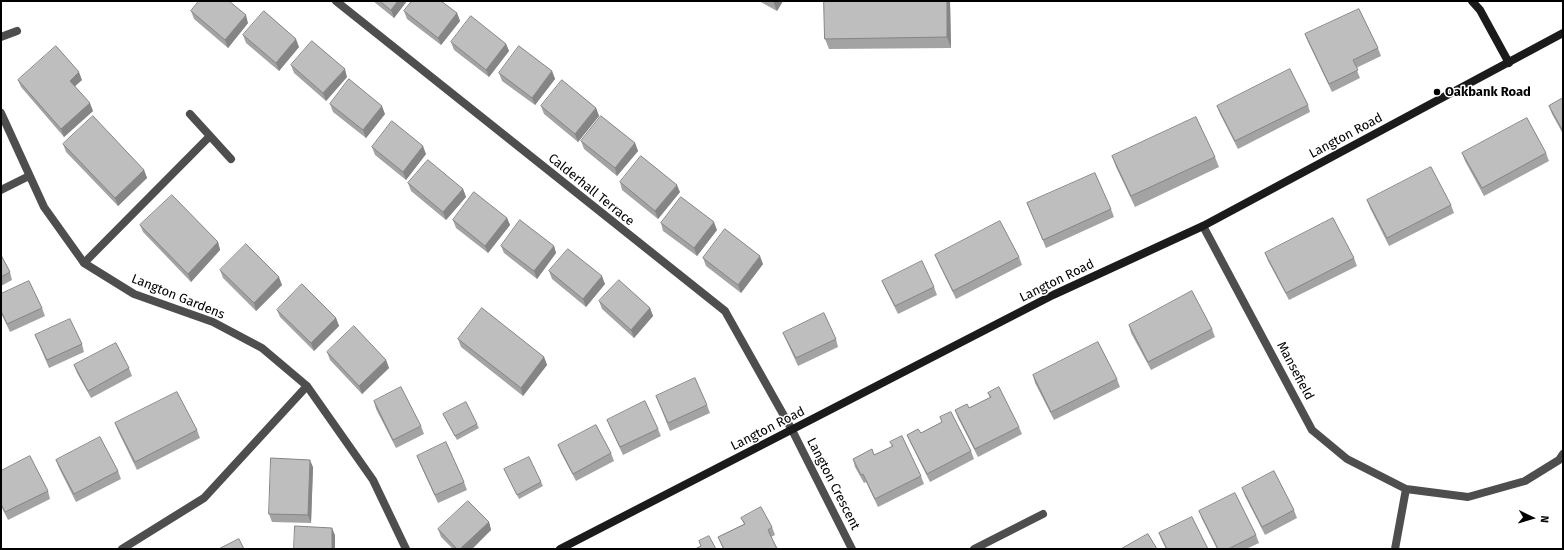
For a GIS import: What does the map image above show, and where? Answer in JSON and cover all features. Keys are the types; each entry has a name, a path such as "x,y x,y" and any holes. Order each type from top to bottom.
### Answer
{"street":[{"name":"Calderhall Terrace","path":"336,1 725,311 792,430"},
{"path":"1472,1 1480,10 1509,63"},
{"path":"1,38 17,32"},
{"name":"Langton Road","path":"560,549 1053,295 1203,226 1563,33"},
{"name":"Langton Gardens","path":"1,113 44,207 64,238 84,263 134,294 213,322 262,348 307,386 374,480 406,549"},
{"path":"190,114 231,159"},
{"path":"84,263 210,136"},
{"path":"1,190 29,176"},
{"name":"Mansefield","path":"1203,226 1312,430 1347,459 1406,490 1468,497 1525,481 1562,459"},
{"path":"122,549 204,498 307,386"},
{"name":"Langton Crescent","path":"792,430 852,549"},
{"path":"1395,549 1406,490"},
{"path":"974,549 1043,514"}],"building":[{"path":"199,1 229,1 246,15 225,40 191,11"},
{"path":"380,1 398,1 391,10"},
{"path":"412,1 441,1 457,13 438,38 404,11"},
{"path":"824,1 947,1 947,37 825,39"},
{"path":"1359,9 1378,48 1353,60 1358,70 1329,84 1305,34"},
{"path":"264,11 296,39 276,63 243,35"},
{"path":"471,16 506,44 486,70 451,42"},
{"path":"312,41 345,69 323,93 291,65"},
{"path":"56,46 79,72 70,81 90,103 61,129 18,80"},
{"path":"519,46 552,71 532,98 499,73"},
{"path":"1290,69 1308,105 1235,141 1217,106"},
{"path":"349,79 382,106 363,130 330,104"},
{"path":"562,80 596,108 575,134 541,106"},
{"path":"1563,98 1563,131 1549,106"},
{"path":"93,116 144,170 115,198 63,144"},
{"path":"601,116 635,143 615,168 581,141"},
{"path":"1196,117 1215,157 1131,196 1112,156"},
{"path":"1527,118 1546,153 1482,188 1462,153"},
{"path":"392,121 423,146 403,172 372,147"},
{"path":"641,156 677,185 655,211 620,182"},
{"path":"428,160 463,189 443,212 408,183"},
{"path":"1431,167 1451,205 1387,238 1367,200"},
{"path":"1095,173 1111,209 1043,240 1027,203"},
{"path":"474,192 507,218 485,246 453,220"},
{"path":"172,195 218,242 188,274 140,225"},
{"path":"681,197 714,222 694,248 661,223"},
{"path":"1333,218 1354,258 1286,293 1265,253"},
{"path":"520,220 554,246 534,271 501,246"},
{"path":"1000,221 1019,257 953,291 935,255"},
{"path":"725,229 760,256 738,285 703,258"},
{"path":"246,244 279,277 254,303 220,270"},
{"path":"568,249 602,276 583,299 549,271"},
{"path":"1,255 10,272 1,277"},
{"path":"922,261 934,287 895,306 882,281"},
{"path":"619,280 650,308 631,330 599,301"},
{"path":"29,281 42,308 7,324 1,311 1,294"},
{"path":"302,284 336,318 311,343 277,310"},
{"path":"1192,291 1212,329 1148,362 1129,325"},
{"path":"482,308 544,357 521,388 458,339"},
{"path":"824,313 836,339 796,358 783,333"},
{"path":"70,319 82,344 47,360 35,335"},
{"path":"354,326 386,360 359,386 327,352"},
{"path":"1098,342 1117,379 1051,412 1033,375"},
{"path":"116,343 129,368 88,391 74,365"},
{"path":"695,378 707,405 668,423 656,396"},
{"path":"401,387 421,426 393,440 374,401"},
{"path":"999,387 1019,427 975,449 955,410 967,404 969,408 991,397 988,393"},
{"path":"177,392 197,430 135,462 115,423"},
{"path":"645,401 658,429 620,447 607,420"},
{"path":"466,402 477,424 455,436 443,414"},
{"path":"951,412 971,451 927,474 907,435 918,429 921,433 942,422 940,417"},
{"path":"596,425 611,453 573,474 558,445"},
{"path":"902,436 921,476 875,499 863,474 861,475 853,459 872,449 874,455 893,446 890,442"},
{"path":"100,437 118,471 74,494 56,460"},
{"path":"446,442 464,482 435,495 417,456"},
{"path":"30,456 48,491 5,512 1,504 1,471"},
{"path":"529,457 541,482 517,495 504,469"},
{"path":"271,458 310,460 308,515 269,514"},
{"path":"1274,471 1294,510 1262,527 1242,488"},
{"path":"1235,493 1256,535 1228,549 1218,549 1199,511"},
{"path":"468,501 489,522 460,549 457,549 438,529"},
{"path":"761,507 772,527 768,530 777,549 724,549 718,537 745,524 741,518"},
{"path":"1192,517 1208,549 1167,549 1159,533"},
{"path":"295,526 332,528 332,549 294,549"},
{"path":"1148,534 1157,549 1121,549"},
{"path":"709,536 716,549 695,549 701,546 699,541"},
{"path":"239,539 244,549 219,549"}],"place":[{"name":"Oakbank Road","path":"1437,92"}]}
